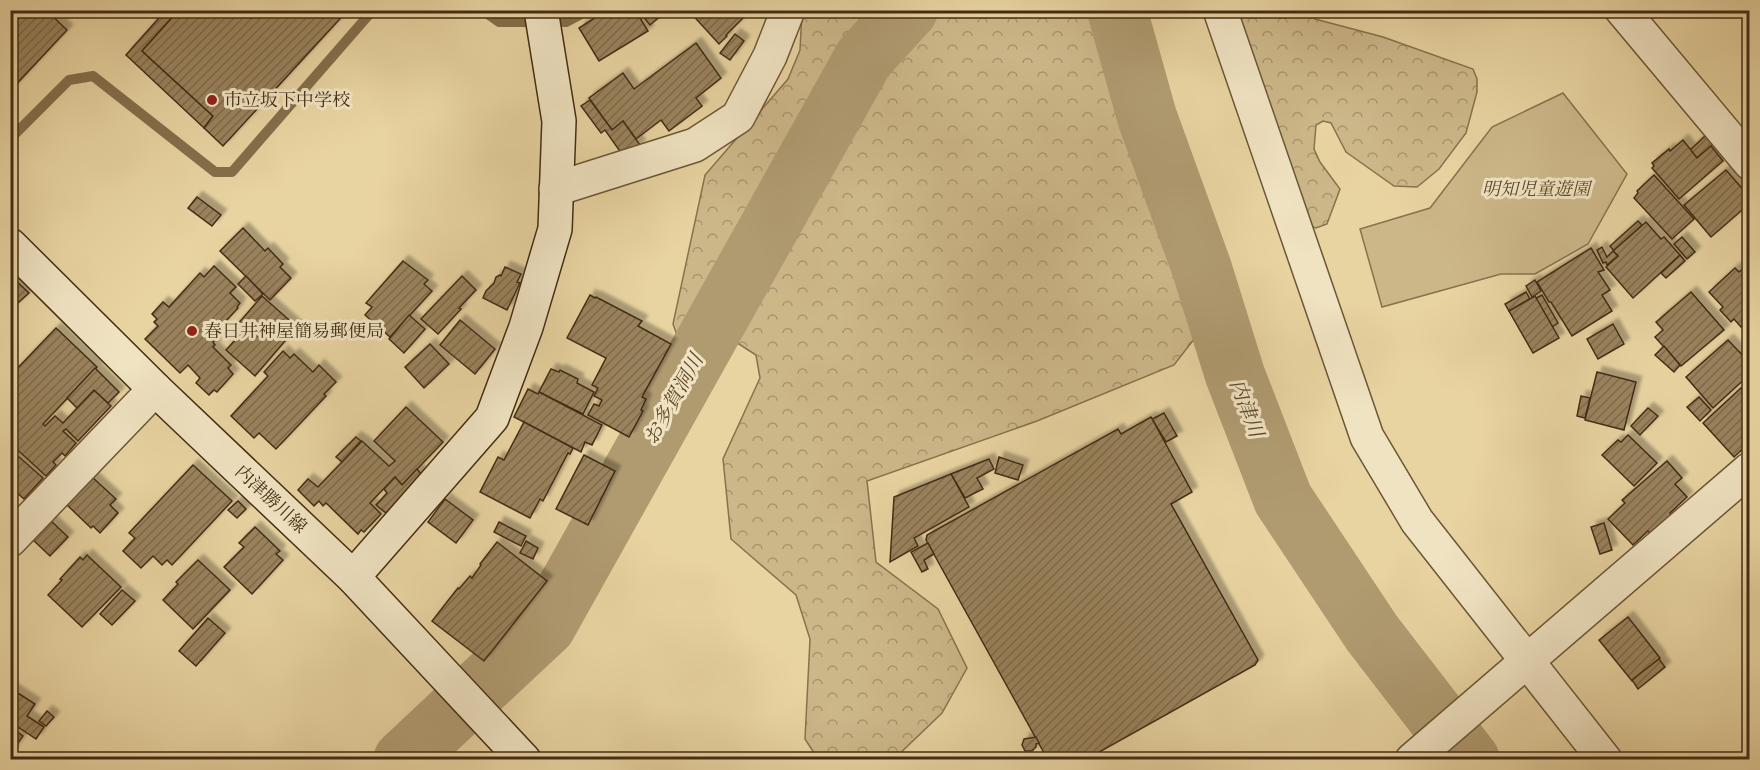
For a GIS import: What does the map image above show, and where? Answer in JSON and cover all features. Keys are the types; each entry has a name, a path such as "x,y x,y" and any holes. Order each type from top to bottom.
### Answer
{"street":[{"path":"353,577 492,418 526,327 555,229 559,121 541,10"},
{"path":"556,189 696,145 738,117 770,56 788,10"},
{"path":"1220,10 1367,437 1417,521 1605,759"},
{"path":"1622,10 1749,163"},
{"name":"内津勝川線","path":"10,245 155,389 353,577 524,759"},
{"path":"10,540 155,389"},
{"path":"1412,759 1749,469"}],"green space":[{"path":"802,11 893,11 923,23 933,11 1107,11 1113,55 1192,284 1198,334 1174,365 1037,421 867,481 876,562 938,609 967,668 942,713 893,760 818,759 805,739 810,639 796,595 731,539 723,459 760,378 756,355 739,344 715,340 682,349 673,324 705,175 788,79 800,50"},
{"path":"1227,11 1305,11 1315,19 1383,37 1473,69 1477,79 1477,92 1466,133 1439,169 1417,187 1394,186 1346,152 1331,123 1323,121 1316,125 1314,149 1320,162 1340,189 1327,224 1316,228 1301,223"},
{"name":"明知児童遊園","path":"1563,93 1627,174 1588,244 1535,274 1501,274 1382,307 1360,229 1430,208 1492,127"}],"building":[{"path":"10,10 46,10 67,30 10,91"},
{"path":"166,10 179,10 142,51 213,116 204,128 126,55"},
{"path":"179,10 348,10 223,146 204,128 213,116 142,51"},
{"path":"607,10 635,10 648,31 599,61 579,28"},
{"path":"638,10 668,10 650,25"},
{"path":"688,10 740,10 745,16 719,44"},
{"path":"735,34 744,41 730,60 720,53"},
{"path":"696,43 721,78 696,98 702,106 669,131 661,120 636,139 623,121 612,130 589,98 623,73 634,89"},
{"path":"590,100 612,130 623,121 640,145 624,157 605,130 601,133 581,106"},
{"path":"1706,135 1714,144 1697,158 1690,150"},
{"path":"1683,140 1697,158 1711,146 1723,161 1679,199 1652,168 1654,166 1652,163"},
{"path":"1726,170 1747,194 1743,197 1749,204 1711,237 1684,205"},
{"path":"1654,175 1694,219 1672,239 1634,198 1637,191"},
{"path":"197,197 221,215 212,226 188,208"},
{"path":"1638,221 1642,225 1614,251 1610,246"},
{"path":"1646,222 1680,255 1633,298 1606,267 1618,256 1613,251"},
{"path":"243,228 265,251 268,248 283,264 280,267 291,278 270,300 220,251"},
{"path":"1682,237 1695,252 1687,259 1674,244"},
{"path":"1602,247 1607,257 1613,251 1618,256 1607,265 1606,262 1603,263 1597,250"},
{"path":"1591,248 1604,270 1598,272 1610,290 1602,295 1612,311 1572,336 1537,282"},
{"path":"1680,255 1685,261 1666,278 1661,273"},
{"path":"403,261 428,280 424,284 432,291 390,337 365,315 372,307 366,303"},
{"path":"214,266 236,287 230,293 240,303 211,337 215,340 213,347 231,365 228,368 233,374 217,392 214,390 209,395 196,383 200,378 188,365 180,373 145,339 158,326 154,322 157,319 152,314 163,302 169,307 200,273 204,277"},
{"path":"505,267 521,274 517,282 520,283 507,310 483,298 496,277 501,276"},
{"path":"1735,268 1739,272 1744,268 1750,275 1750,319 1741,327 1734,319 1731,322 1720,310 1723,307 1709,292"},
{"path":"10,275 29,293 10,310"},
{"path":"246,276 263,294 255,301 238,284"},
{"path":"462,276 476,290 438,334 421,319"},
{"path":"1535,280 1541,291 1532,297 1526,286"},
{"path":"1526,292 1530,299 1509,311 1505,304"},
{"path":"1691,292 1724,330 1681,366 1655,337 1663,330 1656,322"},
{"path":"590,295 642,321 638,326 671,344 642,397 646,399 641,410 643,411 629,437 588,415 594,404 599,406 602,400 594,396 598,388 592,385 606,358 567,338"},
{"path":"1542,295 1558,323 1552,327 1536,298"},
{"path":"262,296 297,327 255,376 226,350 236,339 230,333"},
{"path":"1535,296 1559,338 1533,353 1509,311"},
{"path":"409,315 425,329 404,353 389,339"},
{"path":"460,320 495,349 475,374 440,345"},
{"path":"1613,324 1624,344 1598,359 1587,339"},
{"path":"56,328 97,367 43,424 45,426 55,416 63,423 94,390 111,406 78,441 66,429 63,431 76,443 65,456 62,453 53,462 56,465 46,476 10,443 10,376"},
{"path":"1728,340 1750,363 1750,374 1713,408 1686,377"},
{"path":"430,344 449,364 424,388 405,367"},
{"path":"1664,346 1680,365 1674,372 1655,355"},
{"path":"283,351 290,358 294,354 313,372 319,365 336,382 324,394 326,396 276,449 259,433 254,438 231,416 268,376 264,372"},
{"path":"95,368 119,392 108,403 94,390 77,408 67,398"},
{"path":"551,369 559,372 560,370 578,379 577,383 594,392 583,414 539,392"},
{"path":"1597,372 1636,382 1624,430 1585,420"},
{"path":"1741,388 1750,397 1750,442 1734,457 1703,423"},
{"path":"528,389 538,394 539,392 602,425 592,445 585,442 581,452 514,417"},
{"path":"1581,396 1590,398 1585,418 1577,416"},
{"path":"1699,397 1711,410 1700,421 1687,407"},
{"path":"406,407 443,442 402,485 395,477 370,503 381,514 364,532 361,530 358,534 326,503 323,506 319,501 314,506 298,490 308,479 318,487 362,441 389,466 395,461 374,441"},
{"path":"1648,408 1658,416 1640,435 1631,426"},
{"path":"1164,413 1177,436 1166,442 1152,419"},
{"path":"1151,417 1192,492 1171,504 1258,660 1255,665 1085,760 1048,760 926,540 927,535 1118,429 1121,434"},
{"path":"524,422 573,448 570,454 568,453 543,501 540,499 530,518 480,492 498,457 504,460"},
{"path":"1628,435 1657,463 1634,486 1602,455 1618,440 1621,442"},
{"path":"356,437 361,441 342,462 336,457"},
{"path":"10,449 43,478 24,499 14,490 10,494"},
{"path":"584,455 615,471 588,525 556,509"},
{"path":"999,457 1023,465 1018,480 995,473"},
{"path":"989,459 994,469 977,478 983,489 965,498 951,474"},
{"path":"1667,461 1682,478 1675,484 1687,497 1670,513 1672,515 1651,534 1648,531 1633,545 1608,519 1625,503 1622,500"},
{"path":"193,465 232,501 172,565 167,560 162,565 153,556 141,568 123,551 135,538 129,533"},
{"path":"417,469 422,475 386,513 376,505 387,493 384,489 395,477 402,485"},
{"path":"951,474 969,507 914,538 918,546 890,562 894,497"},
{"path":"92,477 116,499 110,505 118,513 100,533 93,526 91,528 67,505"},
{"path":"445,499 473,520 456,543 428,522"},
{"path":"238,501 246,509 237,518 228,510"},
{"path":"50,520 68,537 50,556 32,539"},
{"path":"499,522 526,536 521,546 494,532"},
{"path":"1604,523 1612,550 1600,554 1591,527"},
{"path":"255,527 280,551 276,554 283,560 252,594 224,567 244,547 239,543"},
{"path":"526,541 538,548 533,559 520,553"},
{"path":"497,542 547,581 484,661 432,621 458,588 470,576 472,578"},
{"path":"928,543 934,554 924,560 928,569 922,572 911,552"},
{"path":"87,555 121,587 82,627 48,595 80,557 83,560"},
{"path":"198,560 230,590 193,629 163,600 178,584 176,582"},
{"path":"122,590 135,601 112,625 100,614"},
{"path":"1628,617 1660,658 1632,681 1599,640"},
{"path":"208,618 225,633 196,666 179,651"},
{"path":"1659,659 1665,667 1638,689 1632,680"},
{"path":"10,688 35,704 27,716 44,727 36,739 18,727 16,731 23,736 10,754"},
{"path":"47,711 54,717 46,726 39,721"},
{"path":"1036,737 1039,743 1036,747 1032,751 1025,751 1022,745 1024,739"}],"waterway":[{"path":"10,139 69,80 93,76 215,172 232,172 373,10"},
{"path":"482,10 499,22 566,22 589,10"},
{"name":"お多賀洞川","path":"403,760 546,626 864,58 908,10"},
{"name":"内津川","path":"1117,10 1147,117 1202,269 1235,375 1283,499 1372,633 1470,760"}],"place":[{"name":"市立坂下中学校","path":"212,100"},
{"name":"春日井神屋簡易郵便局","path":"192,331"}]}
